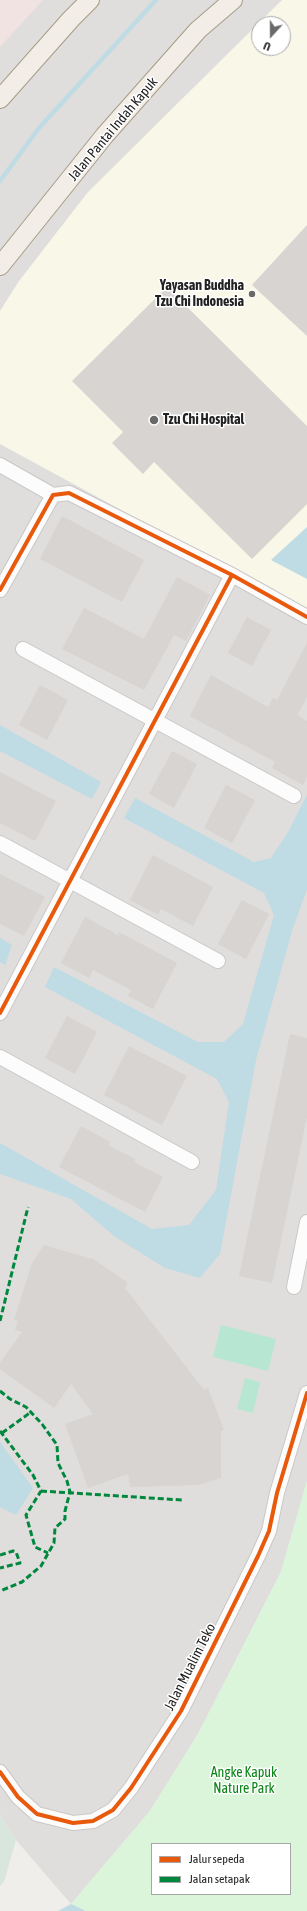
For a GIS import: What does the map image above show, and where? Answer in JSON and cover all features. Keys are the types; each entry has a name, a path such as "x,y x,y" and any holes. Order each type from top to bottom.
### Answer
{"main road":[{"path":"0,99 71,19 90,0"},
{"name":"Jalan Pantai Indah Kapuk","path":"0,266 109,130 198,30 233,0"}],"street":[{"path":"0,465 53,496 69,493 232,575 307,617"},
{"path":"0,590 53,496"},
{"path":"0,1014 232,575"},
{"path":"23,649 294,796"},
{"path":"0,843 218,961"},
{"path":"0,1057 192,1162"},
{"path":"294,1287 307,1222"},
{"name":"Jalan Mualim Teko","path":"0,1772 18,1798 37,1814 73,1822 93,1821 114,1810 131,1788 181,1711 258,1556 269,1531 278,1493 307,1393"}],"shaded area":[{"path":"0,0 307,0 307,1481 281,1572 198,1734 150,1811 71,1904 16,1840 0,1814"},
{"path":"0,0 43,0 0,47"},
{"name":"Tzu Chi Hospital","path":"282,0 307,0 307,611 0,444 0,311 19,281 88,192 251,31 251,56 291,56 291,16 266,16"},
{"path":"0,1814 16,1840 4,1882 0,1886"}],"green space":[{"path":"221,1325 276,1339 268,1371 213,1357"},
{"path":"245,1378 260,1382 253,1413 237,1409"},
{"name":"Angke Kapuk Nature Park","path":"307,1481 307,1911 85,1911 71,1904 150,1811 198,1734 281,1572"}],"water":[{"path":"307,527 307,579 271,560"},
{"path":"0,725 101,782 92,799 0,751"},
{"path":"307,795 307,889 292,931 256,1060 220,1254 200,1278 165,1268 114,1236 71,1199 0,1174 0,1143 152,1229 189,1225 216,1190 229,1102 217,1079 45,987 54,967 198,1042 224,1042 243,1024 274,915 264,893 124,818 135,798 254,862 271,858 288,832"},
{"path":"0,938 12,945 5,965 0,962"},
{"path":"0,1442 33,1488 16,1515 0,1507"},
{"path":"71,1904 84,1910 85,1911 58,1911"}],"building":[{"path":"307,225 307,336 252,285"},
{"path":"167,287 307,426 307,504 252,559 154,462 143,474 112,443 123,432 72,381"},
{"path":"62,516 144,560 122,602 40,559"},
{"path":"177,577 210,595 186,641 174,635 144,690 62,649 84,608 144,639"},
{"path":"247,617 271,630 252,666 228,653"},
{"path":"307,643 307,697 297,715 307,721 307,777 303,785 272,768 275,762 190,716 211,675 268,707 273,698 277,700"},
{"path":"40,685 68,700 47,740 19,725"},
{"path":"172,751 197,764 174,808 149,794"},
{"path":"0,772 56,801 35,841 0,823"},
{"path":"226,785 255,800 232,843 204,828"},
{"path":"153,855 213,887 193,926 161,909 158,915 130,900"},
{"path":"0,874 45,897 24,936 0,924"},
{"path":"242,900 269,914 246,959 218,944"},
{"path":"85,917 118,935 119,932 177,963 153,1009 128,996 131,990 93,970 89,978 61,963"},
{"path":"67,1016 97,1032 75,1074 45,1058"},
{"path":"290,1034 307,1038 307,1117 272,1283 239,1276"},
{"path":"129,1046 187,1076 162,1125 104,1095"},
{"path":"81,1126 110,1142 108,1145 135,1159 134,1162 163,1177 145,1212 59,1167"},
{"path":"44,1245 91,1259 92,1258 128,1283 125,1288 204,1390 208,1388 224,1430 221,1431 221,1478 198,1485 130,1487 128,1474 88,1488 65,1424 93,1414 71,1384 54,1408 0,1369 0,1363 22,1332 15,1330 18,1321 14,1320 32,1263"}],"waterway":[{"path":"0,181 39,128 156,0"}],"marked path":[{"path":"0,1321 28,1207"},
{"path":"0,1391 10,1399 26,1407 42,1424 57,1445 58,1463 67,1481 70,1492 65,1511 65,1519 55,1528 54,1543 41,1566 22,1582 0,1591"},
{"path":"2,1433 31,1412"},
{"path":"0,1431 33,1475 41,1491 26,1515 35,1547 48,1553"},
{"path":"41,1491 182,1500"},
{"path":"0,1555 13,1551 16,1552 20,1563 0,1568"}],"cycle path":[{"path":"0,590 53,495 69,493 232,575"},
{"path":"0,1013 232,575 307,617"},
{"path":"0,1772 18,1797 37,1814 73,1823 93,1821 113,1810 131,1788 181,1711 258,1556 269,1531 277,1493 307,1393"}],"place":[{"name":"Yayasan Buddha Tzu Chi Indonesia","path":"252,294"},
{"name":"Tzu Chi Hospital","path":"154,420"}]}
